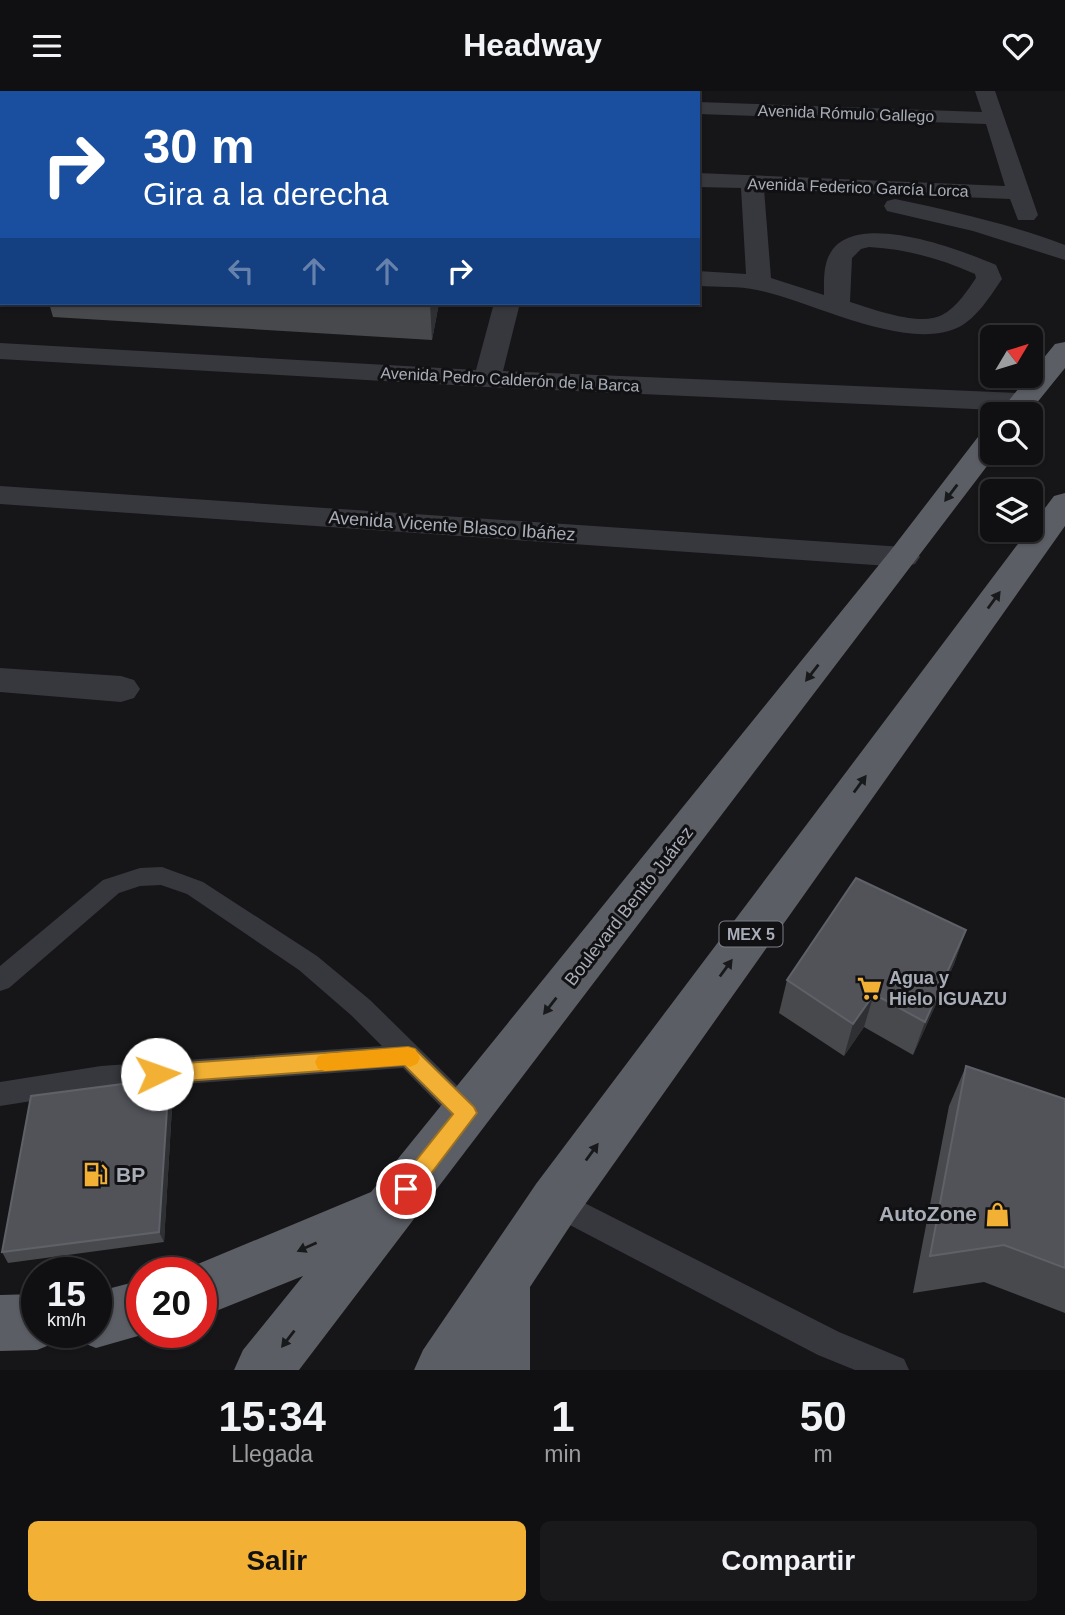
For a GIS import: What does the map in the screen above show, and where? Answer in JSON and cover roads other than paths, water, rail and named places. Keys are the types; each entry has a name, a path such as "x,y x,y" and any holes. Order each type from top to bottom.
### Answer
{"highway":[{"path":"1020,402 1065,350"},
{"name":"Boulevard Benito Juárez","path":"263,1370 903,557 980,455"},
{"path":"1055,516 1065,473"},
{"name":"MEX 5","path":"443,1370 555,1202 1055,516"},
{"path":"217,1284 298,1251 391,1208"},
{"path":"501,1370 503,1279"},
{"path":"0,1323 21,1322"}],"street":[{"path":"985,91 1017,193 1036,241"},
{"name":"Avenida Rómulo Gallego","path":"700,108 994,118"},
{"name":"Avenida Federico García Lorca","path":"700,180 1017,193"},
{"path":"752,183 759,282"},
{"path":"786,184 963,221 1036,241 1065,253"},
{"path":"700,278 759,282 836,307 926,327 944,325 955,319 989,279 987,270 964,260 870,238 850,244 841,254 836,307"},
{"path":"487,379 506,305"},
{"name":"Avenida Pedro Calderón de la Barca","path":"0,351 980,406"},
{"name":"Avenida Vicente Blasco Ibáñez","path":"0,495 903,557"},
{"path":"0,680 121,689"}],"lane":[{"path":"0,981 111,887 139,877 162,876 195,888 308,963 361,1008 466,1113"},
{"path":"0,1094 101,1078 408,1056"},
{"path":"555,1202 829,1344 893,1370"}],"place":[{"name":"Agua y Hielo IGUAZU","path":"869,988"},
{"name":"BP","path":"96,1175"},
{"name":"AutoZone","path":"997,1214"}]}
